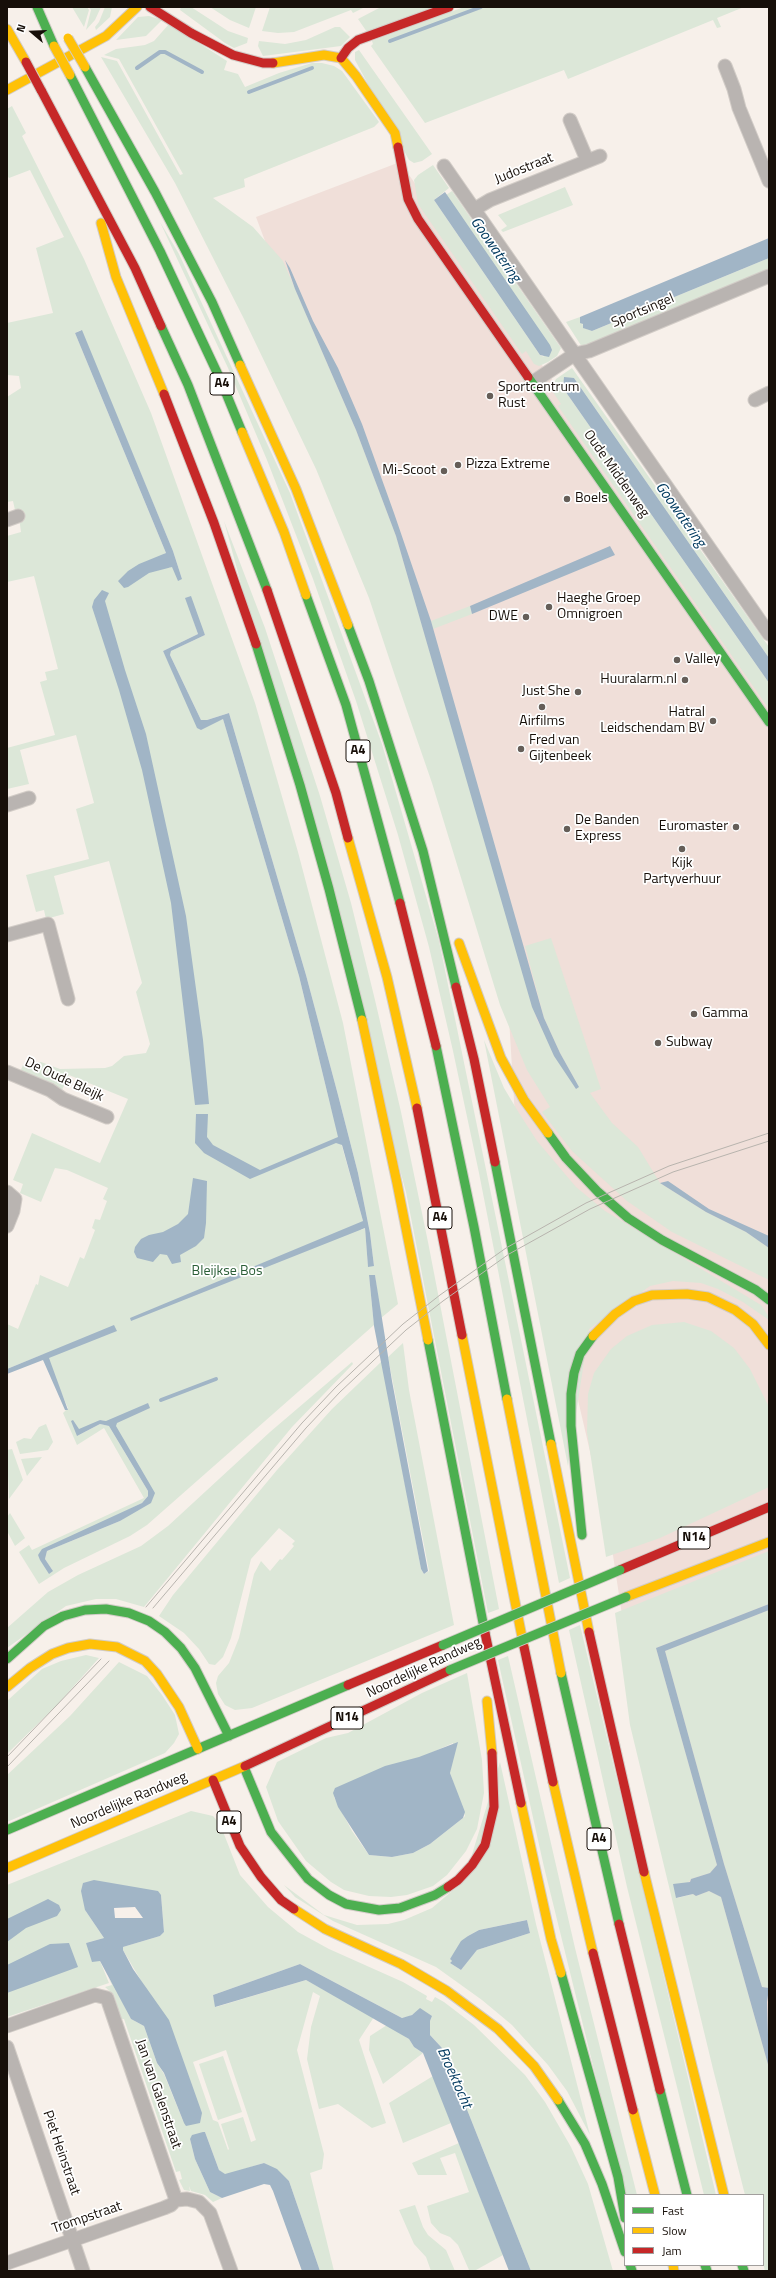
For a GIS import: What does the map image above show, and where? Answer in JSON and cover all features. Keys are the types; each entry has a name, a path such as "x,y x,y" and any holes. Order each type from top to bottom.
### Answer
{"main road":[{"name":"A4","path":"37,7 54,46 157,245 221,380 284,532 346,705 402,911 431,1027 474,1227 556,1649 613,1902 687,2194"},
{"path":"7,90 92,42 106,36 138,7"},
{"path":"150,7 190,32 208,40 233,55 263,63 290,62 324,55 333,55 341,58 348,48 358,40 449,7"},
{"path":"92,42 116,12"},
{"path":"178,13 193,24 208,40"},
{"name":"A4","path":"7,29 136,268 149,297 188,385 254,552 310,707 358,869 414,1092 495,1509 549,1765 604,1998 655,2194"},
{"name":"A4","path":"66,35 155,192 212,302 296,489 366,673 423,851 448,916"},
{"name":"Oude Middenweg","path":"341,58 369,94 395,133 408,199 414,213 769,722"},
{"name":"A4","path":"92,189 116,277 166,398 214,523 261,659 300,785 329,889 367,1042 397,1183 481,1616 550,1939 618,2177 624,2212"},
{"name":"A4","path":"423,851 474,1059 590,1638 653,1913 724,2194"},
{"path":"454,931 501,1058 524,1100 566,1158 598,1192 628,1218 668,1243 756,1290 769,1300"},
{"name":"A4","path":"590,1638 571,1426 571,1394 574,1373 580,1354 599,1329 615,1314 634,1301 652,1295 687,1294 708,1297 735,1310 753,1324 769,1345"},
{"name":"Noordelijke Randweg","path":"7,1830 200,1752 443,1645 769,1507"},
{"name":"Noordelijke Randweg","path":"7,1868 243,1764 450,1670 626,1597 692,1573 769,1542"},
{"path":"7,1659 44,1626 63,1616 85,1610 106,1609 129,1613 149,1621 165,1632 181,1648 195,1668 230,1739"},
{"name":"A4","path":"243,1764 271,1832 292,1861 308,1878 329,1895 346,1904 379,1910 400,1908 436,1895 458,1880 472,1865 487,1840 494,1807 494,1776 481,1616"},
{"path":"7,1687 30,1668 57,1652 90,1644 117,1647 145,1661 157,1674 180,1707 200,1752"},
{"name":"A4","path":"212,1777 243,1851 261,1877 281,1900 325,1929 401,1964 447,1991 498,2029 534,2066 560,2103 585,2144 602,2184 624,2249"}],"street":[{"path":"725,66 734,89 739,108 769,181"},
{"name":"Judostraat","path":"475,209 490,200 593,158 570,120"},
{"path":"444,166 769,634"},
{"name":"Sportsingel","path":"533,382 575,354 589,350 769,276"},
{"path":"755,400 769,393"},
{"path":"7,805 29,798"},
{"path":"7,935 48,924 68,999"},
{"name":"De Oude Bleijk","path":"7,1072 50,1090 63,1099 107,1117"},
{"path":"7,1192 15,1199 13,1211 7,1226"},
{"name":"Jan van Galenstraat","path":"7,2026 95,1995 107,1998 176,2200"},
{"name":"Piet Heinstraat","path":"7,2047 74,2239 83,2271"},
{"path":"176,2200 187,2199 200,2202 207,2209 231,2271"},
{"name":"Trompstraat","path":"7,2263 164,2208 172,2205 176,2200"}],"shaded area":[{"path":"400,162 769,690 769,2205 622,1615 611,1542 516,1133 505,953 392,579 256,217"}],"green space":[{"path":"72,7 87,7 89,10 84,27"},
{"path":"89,7 101,7 95,20 86,30 91,10"},
{"path":"105,7 112,7 110,17 96,30 95,27 99,22"},
{"path":"181,7 191,7 228,31 248,38 247,43 234,48 180,10"},
{"path":"210,7 256,7 249,28 230,20"},
{"path":"270,7 365,7 353,13 351,10 294,32 278,33 262,31"},
{"path":"381,7 436,7 367,32 358,19"},
{"path":"464,7 744,7 717,18 721,27 717,28 713,20 568,79 564,70 425,123 371,46 373,44 372,41"},
{"path":"149,16 162,20 146,36 116,40 138,17"},
{"path":"169,24 227,61 224,70 238,74 245,87 279,73 312,63 322,63 334,66 342,71 379,122 374,127 244,179 245,187 213,198 253,227 283,261 356,430 396,536 537,1020 579,1087 560,1053 544,1018 525,946 551,938 601,1089 590,1093 612,1123 638,1147 660,1183 706,1212 746,1232 769,1248 769,1280 672,1232 627,1201 572,1151 542,1112 550,1107 527,1070 500,1005 432,783 369,598 316,469 244,319 175,183 101,57 117,61 180,175 183,174 119,59 104,55 116,49 145,45 154,41"},
{"path":"335,27 340,27 350,37 341,46 263,56 258,46 259,41 285,44 306,40"},
{"path":"359,50 432,154 422,161 414,163 409,160 355,60 355,52"},
{"name":"Bleijkse Bos","path":"12,106 26,133 22,136 84,259 151,413 255,703 298,852 343,1023 398,1304 381,1318 375,1275 369,1275 374,1325 147,1525 130,1536 64,1568 39,1584 19,1552 29,1545 32,1550 144,1498 104,1428 77,1445 63,1413 68,1408 44,1354 7,1369 7,1324 18,1329 36,1284 38,1285 40,1275 68,1287 80,1257 84,1259 95,1230 92,1228 95,1219 100,1220 107,1201 103,1199 108,1188 67,1170 55,1168 41,1202 20,1193 23,1184 13,1180 32,1133 100,1163 128,1099 69,1075 62,1090 20,1072 23,1065 41,1062 60,1069 105,1068 112,1066 124,1056 146,1053 150,1044 136,992 142,983 109,861 54,876 64,914 46,919 44,910 36,912 26,875 89,859 76,809 94,803 76,735 20,750 29,784 7,789 7,748 55,735 40,682 47,680 45,672 58,669 34,576 7,582 7,536 21,532 18,510 15,510 13,501 7,502 7,397 21,388 19,376 7,375 7,323 53,313 36,248 64,237 30,170 9,178 7,175 7,109","holes":["81,330 173,551 182,579 172,566 169,568 164,554 166,553 75,333","186,598 205,635 171,651 170,655 201,720 207,720 229,713 306,975 338,1095 358,1173 370,1233 374,1266 368,1266 365,1228 361,1230 363,1221 329,1100 299,976 223,719 200,727 163,651 198,634","100,1420 106,1421 153,1498 120,1521 47,1551 45,1559 53,1571 38,1555 142,1503 148,1496 148,1491 109,1426 100,1424 77,1436"]},
{"path":"433,165 449,188 434,200 540,355 544,357 446,195 452,191 561,348 557,356 548,362 539,366 534,364 526,351 522,354 418,204 414,180 418,175"},
{"path":"565,187 573,205 503,232 501,230 507,226 498,215"},
{"path":"160,222 179,254 290,493 382,744 439,941 570,1578 559,1583 479,1173 453,1051 429,947 398,835 356,701 313,579 267,460 228,368"},
{"path":"769,258 769,270 582,347 566,322 580,317 584,328 592,331"},
{"path":"572,368 769,647 769,658 574,378 562,382 563,388 769,683 769,709 558,406 561,404 553,392 554,383 556,379"},
{"path":"224,521 265,628 320,796 351,903 375,1000 401,1112 428,1242 499,1609 488,1613 406,1192"},
{"path":"470,606 472,614 433,629 431,621"},
{"path":"484,1040 504,1088 519,1113 537,1141 576,1187 605,1211 761,1305 769,1317 769,1320 743,1302 718,1289 701,1283 673,1281 650,1286 589,1329 568,1466"},
{"path":"684,1322 711,1331 734,1348 750,1369 769,1407 769,1487 660,1538 606,1557 587,1432 588,1394 594,1373 611,1349 627,1336 652,1325"},
{"path":"403,1343 409,1390 454,1625 252,1708 235,1710 225,1705 218,1694 216,1683 218,1676 229,1663 239,1638 254,1574 261,1561 270,1571 294,1546 292,1544 295,1541 279,1528 251,1559 231,1638 223,1657 215,1665 209,1664 199,1649 184,1633 159,1616 173,1595 277,1470 332,1409 382,1361 421,1569 424,1574 429,1571 388,1357"},
{"path":"352,1362 353,1364 292,1427 144,1607 116,1599 96,1599 66,1606 7,1648 7,1628 48,1592 78,1575 141,1546 168,1526 270,1432"},
{"path":"46,1424 53,1442 48,1450 20,1454 16,1442 24,1438 31,1439 39,1427"},
{"path":"12,1449 23,1480 9,1499 7,1450"},
{"path":"42,1457 27,1476 21,1459"},
{"path":"10,1513 25,1538 15,1546 7,1531 7,1517"},
{"path":"769,1551 769,1604 656,1648 717,1865 710,1873 691,1879 677,1898 693,1894 696,1896 709,1891 721,1897 769,2068 769,2271 765,2271 764,2266 764,2194 745,2194 630,1725 615,1613"},
{"path":"769,1610 768,1988 762,1987 724,1864 665,1651"},
{"path":"580,1625 716,2194 704,2194 627,1887 569,1630"},
{"path":"86,1655 99,1658 58,1704 7,1754 7,1701 42,1669 61,1661"},
{"path":"508,1656 575,1948 637,2194 625,2194 544,1867 498,1660"},
{"path":"119,1662 147,1676 162,1695 175,1715 179,1734 174,1743 165,1753 7,1822 7,1775 70,1716"},
{"path":"467,1673 482,1760 484,1793 477,1829 466,1851 447,1875 433,1886 407,1895 391,1897 369,1896 344,1890 331,1882 306,1861 278,1821 266,1787 277,1762 326,1738 348,1733 422,1693","holes":["453,1743 450,1773 465,1816 430,1844 413,1853 392,1857 369,1855 352,1831 334,1797"]},
{"path":"500,1762 536,1924 590,2135 567,2091 548,2065 512,2025 482,2000 436,1967 333,1921 295,1897 284,1885 324,1915 357,1925 388,1924 404,1920 432,1908 464,1881","holes":["527,1920 530,1933 477,1950 461,1970 450,1963 452,1961 450,1959 468,1936 479,1930"]},
{"path":"191,1811 213,1816 220,1824 240,1875 268,1907 298,1932 329,1949 403,1982 427,1996 426,1999 432,2002 435,1997 444,2002 474,2025 525,2075 545,2102 571,2147 588,2184 613,2271 531,2271 447,2059 442,2048 430,2035 430,2021 432,2016 417,2012 408,2017 402,2018 300,1964 213,1995 216,2007 306,1980 374,2017 359,2040 386,2123 372,2128 338,2104 319,2109 307,2059 311,2027 320,1996 313,1992 297,2050 324,2154 322,2169 310,2173 334,2271 320,2271 289,2181 264,2163 225,2175 219,2170 205,2132 190,2139 195,2159 210,2192 222,2198 213,2202 205,2195 191,2191 189,2186 190,2191 184,2190 179,2180 182,2179 180,2171 176,2172 124,2019 121,2019 114,1995 105,1987 112,1985 108,1977 116,1989 131,2019 144,2026 157,2063 164,2074 184,2123 143,1984 123,1950 123,1947 160,1936 164,1932 161,1895 85,1910 104,1938 86,1943 100,1961 109,1983 7,2017 7,1885","holes":["226,2050 256,2140 251,2142 243,2117 221,2124 229,2149 228,2150 218,2122 213,2120 193,2062"]},
{"path":"387,2025 409,2039 414,2047 423,2053 383,2084 369,2050 370,2036"},
{"path":"223,2056 242,2112 218,2120 199,2064"},
{"path":"433,2076 451,2123 403,2143 389,2103"},
{"path":"459,2143 503,2255 476,2270 469,2270 458,2245 450,2237 440,2233 431,2223 427,2206 469,2192 455,2153 440,2158 447,2175 418,2175 412,2163"},
{"path":"415,2205 423,2227 428,2235 446,2250 455,2271 431,2271 426,2257 414,2244 399,2210"}],"water":[{"path":"445,192 550,345 552,350 549,357 540,355 434,200"},
{"path":"769,238 769,258 592,331 583,328 583,324 580,323 580,317"},
{"path":"285,260 290,268 313,321 338,368 362,424 394,513 431,621 544,1018 560,1053 579,1087 576,1089 554,1056 532,1007 396,536 356,430 295,289"},
{"path":"82,330 173,551 182,579 178,581 172,567 149,573 128,587 124,588 118,581 128,571 139,564 166,553 75,333"},
{"path":"564,377 574,378 769,658 769,683 563,388"},
{"path":"610,546 615,555 472,614 470,606"},
{"path":"102,590 109,593 105,601 125,670 146,734 186,916 203,1040 209,1104 195,1105 171,903 142,770 119,690 92,607 94,600"},
{"path":"191,596 205,635 171,651 170,655 201,720 207,720 229,713 306,975 338,1095 358,1173 370,1233 374,1266 368,1267 365,1228 131,1321 130,1318 363,1221 342,1145 336,1143 250,1179 204,1153 195,1143 196,1114 208,1114 207,1137 213,1145 260,1170 338,1137 299,976 223,719 201,730 197,728 163,651 198,634 185,598"},
{"path":"193,1178 207,1181 206,1223 204,1238 196,1246 180,1255 181,1262 172,1264 167,1255 160,1254 153,1262 137,1258 134,1252 135,1247 141,1239 149,1235 163,1232 178,1224 188,1214"},
{"path":"668,1181 709,1209 769,1236 769,1248 746,1232 706,1212 660,1183"},
{"path":"369,1275 375,1275 392,1381 428,1571 424,1574 421,1569 374,1326"},
{"path":"114,1325 117,1331 49,1358 68,1410 65,1410 43,1360 7,1374 7,1369"},
{"path":"148,1403 150,1408 117,1423 116,1426 155,1493 151,1503 120,1521 47,1551 45,1559 53,1571 49,1574 38,1555 42,1549 142,1503 148,1496 148,1491 109,1426 100,1424 77,1436 71,1421 73,1420 79,1429 100,1420 106,1421"},
{"path":"769,1604 769,1610 665,1651 724,1864 762,1987 769,1988 767,2002 769,2068 721,1897 709,1891 696,1896 693,1894 676,1898 673,1884 690,1882 691,1879 710,1873 717,1865 656,1648"},
{"path":"458,1742 450,1773 465,1812 463,1818 430,1844 413,1853 392,1857 369,1855 338,1807 333,1793 335,1788 385,1766 419,1757"},
{"path":"94,1880 158,1891 161,1895 164,1932 160,1936 123,1947 123,1950 133,1969 169,2020 202,2113 200,2123 186,2126 164,2073 157,2063 144,2026 131,2019 100,1961 92,1962 86,1943 104,1938 85,1910 81,1891 83,1883","holes":["135,1907 143,1918 115,1918 114,1908"]},
{"path":"48,1899 59,1905 61,1910 57,1916 26,1928 7,1942 7,1919"},
{"path":"527,1920 530,1933 477,1950 461,1970 450,1963 452,1961 450,1959 461,1941 468,1936 479,1930"},
{"path":"69,1943 78,1967 7,1993 7,1965 50,1944"},
{"name":"Broektocht","path":"300,1964 402,2018 412,2015 420,2008 432,2016 430,2021 430,2035 442,2048 447,2059 531,2271 509,2271 423,2053 414,2047 409,2039 306,1980 215,2007 213,1995"},
{"path":"205,2132 219,2170 225,2174 264,2163 277,2169 289,2181 320,2271 302,2271 270,2185 264,2184 222,2198 210,2192 195,2159 190,2139 192,2135"}],"waterway":[{"path":"390,41 481,7"},
{"path":"137,68 160,52 165,52 202,72"},
{"path":"249,92 312,68"},
{"path":"161,1400 216,1379"}],"tram line":[{"path":"146,1607 302,1423 336,1387 403,1324 440,1295 506,1248 586,1203 669,1166 769,1133"},
{"path":"153,1608 306,1428 340,1392 406,1330 443,1301 509,1254 590,1209 673,1172 769,1141"},
{"path":"7,1757 101,1659"},
{"path":"7,1767 109,1661"}],"traffic: fast":[{"path":"37,7 54,46"},
{"path":"85,67 155,192 212,302 240,365"},
{"path":"70,75 160,251 221,381 242,432"},
{"path":"161,326 188,385 267,590"},
{"path":"528,377 769,722"},
{"path":"306,595 346,705 400,903"},
{"path":"348,625 369,681 423,851 456,987"},
{"path":"256,644 300,785 329,889 362,1020"},
{"path":"436,1046 474,1227 507,1399"},
{"path":"548,1133 566,1158 598,1192 628,1218 662,1240 756,1290 769,1300"},
{"path":"495,1162 551,1444"},
{"path":"582,1535 571,1426 571,1394 574,1373 580,1354 593,1336"},
{"path":"428,1340 485,1633"},
{"path":"443,1645 620,1570"},
{"path":"450,1670 626,1597"},
{"path":"7,1659 44,1626 63,1616 85,1610 106,1609 129,1613 149,1621 165,1632 181,1648 195,1668 229,1736"},
{"path":"561,1673 619,1924"},
{"path":"7,1830 348,1685"},
{"path":"244,1767 271,1832 308,1879 329,1895 346,1904 379,1910 400,1908 435,1895 448,1887"},
{"path":"561,1973 618,2177 624,2212"},
{"path":"660,2090 687,2194"},
{"path":"558,2100 585,2144 602,2184 624,2249"},
{"path":"630,2266 632,2271"},
{"path":"705,2266 707,2271"},
{"path":"742,2266 744,2271"}],"traffic: slow":[{"path":"7,90 106,36 137,7"},
{"path":"7,29 26,62"},
{"path":"68,38 85,67"},
{"path":"54,46 70,75"},
{"path":"273,63 324,55 341,58 356,76 395,133 398,147"},
{"path":"101,223 116,277 164,394"},
{"path":"240,365 296,489 348,625"},
{"path":"242,432 284,532 306,595"},
{"path":"348,838 387,977 417,1108"},
{"path":"459,943 501,1058 524,1100 548,1133"},
{"path":"362,1020 397,1183 428,1340"},
{"path":"593,1336 615,1314 634,1301 652,1295 687,1294 708,1297 735,1310 753,1324 769,1345"},
{"path":"462,1335 524,1647"},
{"path":"507,1399 561,1673"},
{"path":"551,1444 589,1632"},
{"path":"626,1597 769,1542"},
{"path":"7,1687 30,1668 52,1654 68,1648 90,1644 117,1647 145,1661 157,1674 179,1707 198,1749"},
{"path":"487,1701 492,1753"},
{"path":"7,1868 245,1766"},
{"path":"553,1782 593,1953"},
{"path":"521,1803 551,1939 561,1973"},
{"path":"644,1872 724,2194"},
{"path":"294,1909 325,1929 401,1964 447,1991 498,2029 534,2066 558,2100"},
{"path":"633,2110 655,2194"},
{"path":"673,2266 674,2271"}],"traffic: jam":[{"path":"150,7 191,33 233,55 263,63 273,63"},
{"path":"341,58 348,48 358,40 449,7"},
{"path":"26,62 41,90"},
{"path":"41,90 135,268 161,326"},
{"path":"398,147 408,199 418,219 528,377"},
{"path":"164,394 214,523 256,644"},
{"path":"267,590 336,793 348,838"},
{"path":"400,903 436,1046"},
{"path":"456,987 474,1059 495,1162"},
{"path":"417,1108 462,1335"},
{"path":"620,1570 769,1507"},
{"path":"589,1632 644,1872"},
{"path":"485,1633 521,1803"},
{"path":"348,1685 443,1645"},
{"path":"524,1647 553,1782"},
{"path":"245,1766 450,1670"},
{"path":"448,1887 458,1880 472,1865 485,1845 494,1807 492,1753"},
{"path":"213,1780 240,1846 261,1877 281,1900 294,1909"},
{"path":"619,1924 660,2090"},
{"path":"593,1953 633,2110"}],"place":[{"name":"Sportcentrum Rust","path":"490,396"},
{"name":"Pizza Extreme","path":"458,465"},
{"name":"Mi-Scoot","path":"444,471"},
{"name":"Boels","path":"567,499"},
{"name":"Haeghe Groep Omnigroen","path":"549,607"},
{"name":"DWE","path":"526,617"},
{"name":"Valley","path":"677,660"},
{"name":"Huuralarm.nl","path":"685,680"},
{"name":"Just She","path":"578,692"},
{"name":"Airfilms","path":"542,707"},
{"name":"Hatral Leidschendam BV","path":"713,721"},
{"name":"Fred van Gijtenbeek","path":"521,749"},
{"name":"Euromaster","path":"736,827"},
{"name":"De Banden Express","path":"567,829"},
{"name":"Kijk Partyverhuur","path":"682,849"},
{"name":"Gamma","path":"694,1014"},
{"name":"Subway","path":"658,1043"}],"water label":[{"name":"Goowatering","path":"495,250"},
{"name":"Goowatering","path":"680,515"}]}
